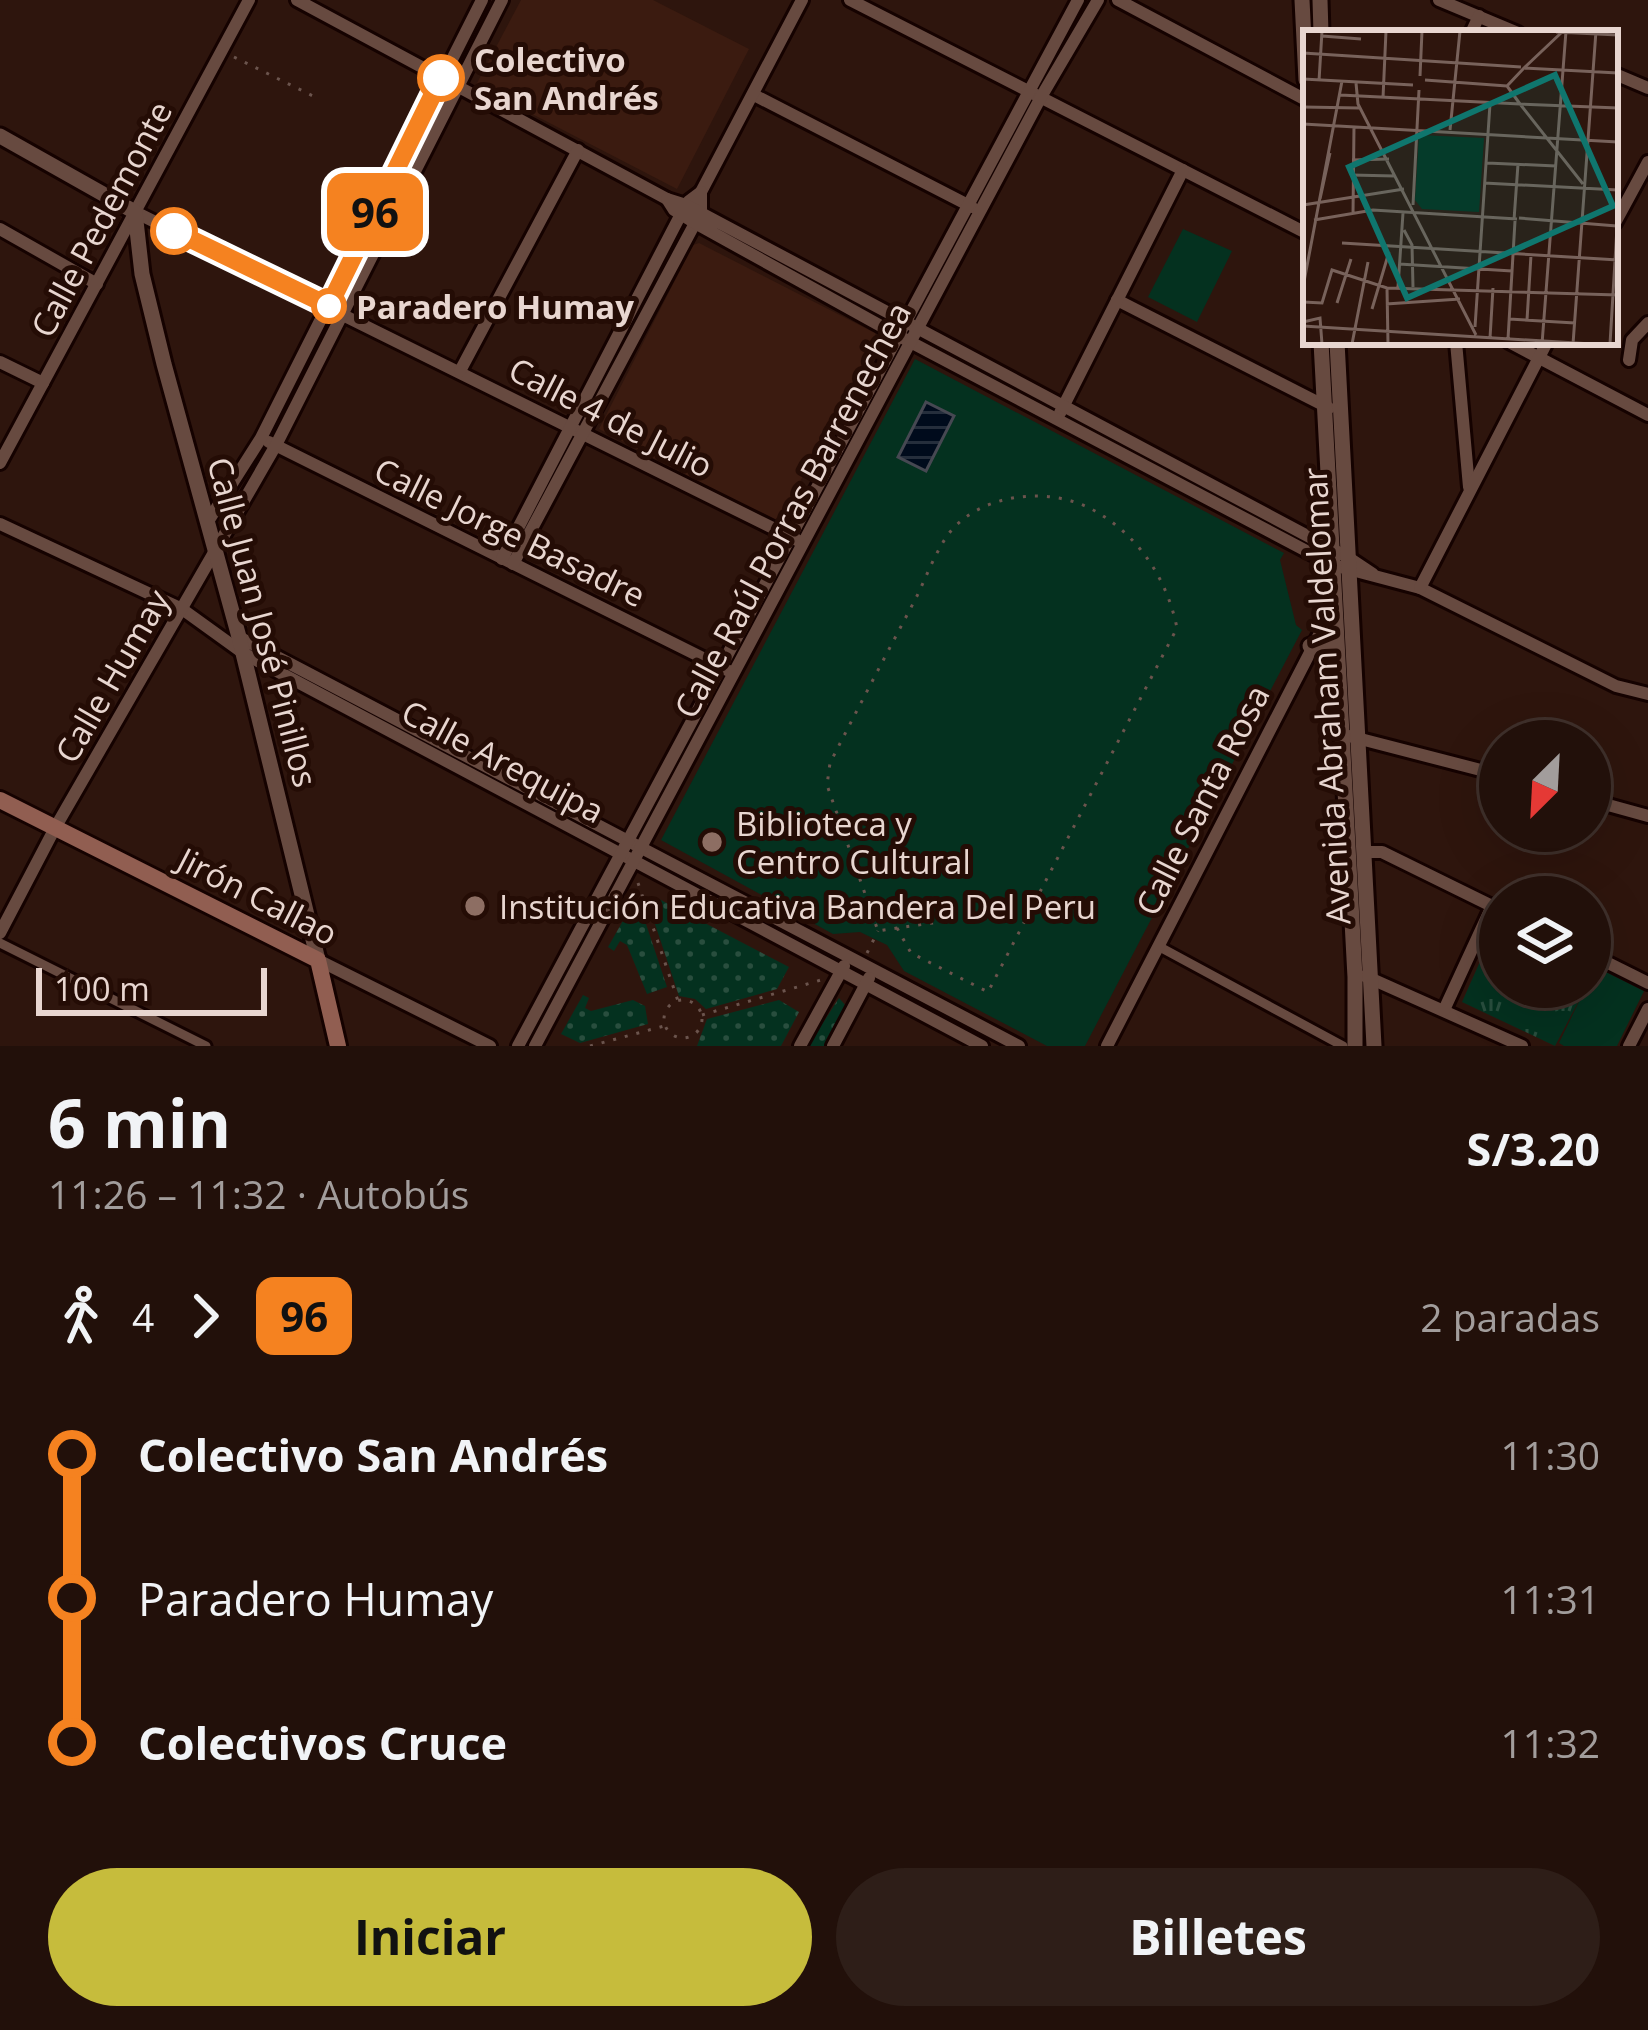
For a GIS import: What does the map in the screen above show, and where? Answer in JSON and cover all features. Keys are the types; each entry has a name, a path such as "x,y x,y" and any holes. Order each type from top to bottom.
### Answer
{"main road":[{"name":"Jirón Callao","path":"0,800 318,960"},
{"name":"Calle Juan José Pinillos","path":"318,960 338,1046"}],"street":[{"name":"Calle Pedemonte","path":"0,463 249,0"},
{"path":"297,0 1342,564 1420,588 1616,686 1648,694"},
{"path":"207,523 261,438 482,0"},
{"name":"Calle Humay","path":"0,933 55,828 276,446 502,0"},
{"path":"577,431 684,209 701,192 802,0"},
{"path":"850,0 1303,231"},
{"name":"Calle Raúl Porras Barrenechea","path":"518,1046 729,671 910,333 1035,94 1078,0"},
{"name":"Calle Raúl Porras Barrenechea","path":"1035,94 1098,0"},
{"path":"1118,0 1303,98"},
{"path":"1302,0 1304,30"},
{"path":"1320,0 1322,30"},
{"path":"1439,0 1511,30"},
{"path":"1472,30 1479,16"},
{"path":"1618,75 1648,88"},
{"path":"754,94 974,208"},
{"path":"0,136 135,212"},
{"path":"460,371 578,150"},
{"path":"1618,217 1648,162"},
{"path":"1060,413 1183,170"},
{"path":"508,562 698,218 701,192"},
{"name":"Calle 4 de Julio","path":"135,212 797,540"},
{"name":"Calle Juan José Pinillos","path":"135,212 142,274 241,645 318,960"},
{"path":"0,229 97,284"},
{"path":"1117,300 1332,408"},
{"path":"1630,360 1632,340 1648,322"},
{"name":"Avenida Abraham Valdelomar","path":"1322,345 1332,408 1363,977 1374,1046"},
{"name":"Avenida Abraham Valdelomar","path":"1332,408 1337,345"},
{"path":"1456,345 1470,488"},
{"path":"1515,345 1648,415"},
{"path":"1420,588 1545,345"},
{"path":"0,362 43,383"},
{"name":"Calle Jorge Basadre","path":"261,438 729,671"},
{"name":"Calle Arequipa","path":"0,524 182,609 626,857 1019,1046"},
{"name":"Avenida Abraham Valdelomar","path":"1342,564 1334,605 1364,852 1363,977 1355,1046"},
{"name":"Calle Santa Rosa","path":"1107,1046 1334,605"},
{"path":"1310,646 1324,642 1338,655"},
{"name":"Calle Arequipa","path":"241,645 634,843 856,967 866,986 982,1046"},
{"path":"1350,736 1479,770"},
{"path":"1611,806 1648,816"},
{"path":"1364,852 1382,852 1479,900"},
{"name":"Calle Raúl Porras Barrenechea","path":"535,1046 626,857"},
{"path":"1444,1010 1479,941"},
{"path":"0,944 206,1046"},
{"path":"1158,946 1343,1046"},
{"name":"Jirón Callao","path":"318,960 490,1046"},
{"path":"1611,964 1648,983"},
{"path":"800,1046 856,967 866,986 833,1046"},
{"path":"1363,977 1522,1046"},
{"path":"1629,1046 1648,1009"}],"path":[{"path":"222,51 317,98"},
{"path":"878,931 832,804 827,785 830,763 951,531 1002,499 1052,496 1088,506 1120,525 1148,559 1171,599 1177,628 988,992 911,953 897,928"},
{"path":"638,881 678,1001"},
{"path":"856,967 878,931 1031,909"},
{"path":"702,1015 824,980"},
{"path":"678,1001 693,1003 702,1015 699,1030 689,1037 676,1037 666,1025 666,1011 678,1001"},
{"path":"590,1046 666,1025"},
{"path":"689,1037 692,1046"}],"shaded area":[{"path":"521,0 653,0 749,49 677,189 476,85"},
{"path":"699,243 875,333 876,339 778,523 599,429 693,245"}],"green space":[{"path":"1183,229 1232,251 1197,322 1148,297"},
{"path":"915,359 1284,553 1280,560 1296,625 1302,630 1085,1046 1047,1046 904,971 887,945 860,932 833,934 661,840"},
{"path":"659,899 789,967 777,989 706,1009 695,999 679,996 652,915"},
{"path":"628,912 643,915 667,987 647,994 627,945 620,941 614,951 608,947"},
{"path":"1479,964 1479,1008 1575,1008 1555,1046 1462,1002"},
{"path":"1611,974 1644,991 1617,1046 1559,1043 1576,1008 1611,1008"},
{"path":"583,995 589,998 585,1008 591,1011 633,1000 645,1006 648,1024 580,1043 561,1034"},
{"path":"839,998 846,1006 824,1046 808,1046"},
{"path":"779,1000 799,1012 781,1046 697,1046 707,1019"}],"water":[{"path":"926,402 954,416 926,471 898,457"}],"bus line":[{"name":"96","path":"174,231 329,306 441,78"}],"place":[{"name":"Colectivo San Andrés","path":"441,78"},
{"name":"Paradero Humay","path":"329,306"},
{"name":"Biblioteca y Centro Cultural","path":"712,842"},
{"name":"Institución Educativa Bandera Del Peru","path":"475,906"}]}
